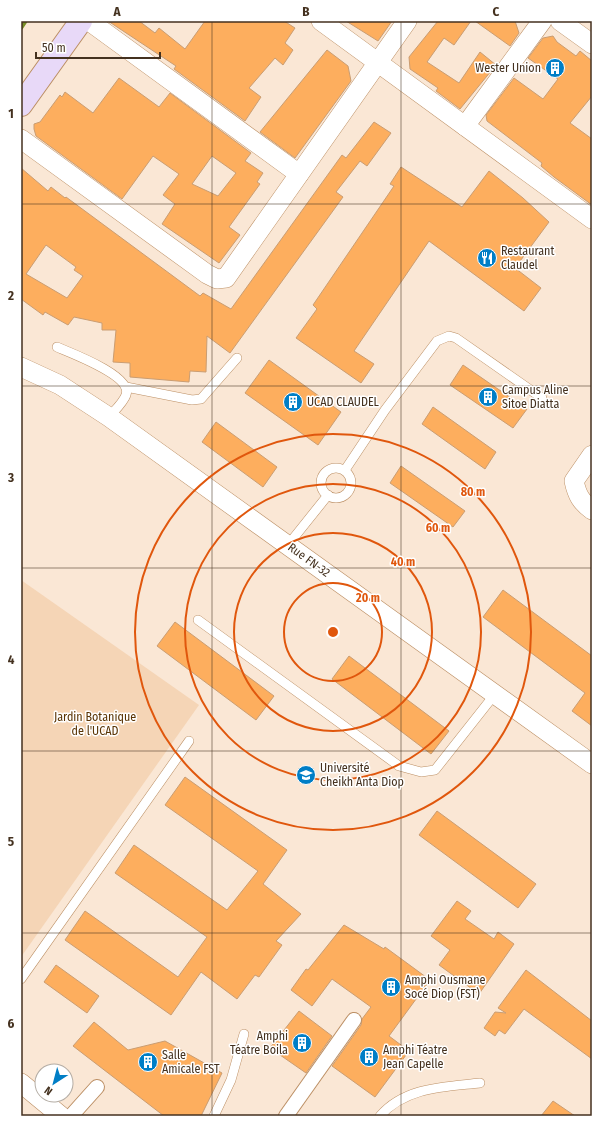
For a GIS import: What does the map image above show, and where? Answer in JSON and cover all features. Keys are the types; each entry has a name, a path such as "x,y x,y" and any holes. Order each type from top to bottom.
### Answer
{"main road":[{"path":"21,105 81,21"}],"street":[{"path":"90,21 299,174"},
{"path":"321,21 592,219"},
{"path":"21,139 207,274 218,279 226,278 407,21"},
{"path":"465,126 542,21"},
{"path":"560,21 592,44"},
{"name":"Rue FN-32","path":"21,367 60,385 109,417 592,764"},
{"path":"592,456 574,481 577,493 583,503 592,510"},
{"path":"286,1116 354,1020"},
{"path":"21,1083 61,1116"},
{"path":"71,1116 97,1087"}],"lane":[{"path":"344,470 385,410 437,341 443,337 456,338 542,398"},
{"path":"57,347 101,366 124,383 126,387 126,396 109,417"},
{"path":"126,387 192,400 201,400 236,358"},
{"path":"336,468 344,470 349,476 351,484 348,491 342,496 335,497 328,495 323,490 321,483 322,476 328,470 336,468"},
{"path":"288,545 328,495"},
{"path":"198,620 399,766 421,772 435,770 495,694"},
{"path":"21,979 189,741"},
{"path":"214,1116 231,1080 244,1034"},
{"path":"380,1116 400,1099 424,1090 480,1083"}],"green space":[{"name":"Jardin Botanique de l'UCAD","path":"21,580 199,705 21,957"}],"building":[{"path":"108,21 139,21 155,33 159,28 185,49 205,21 284,21 295,28 285,43 293,50 283,65 275,58 249,88 261,97 245,121 174,69 176,66"},
{"path":"346,21 392,21 378,41"},
{"path":"438,21 471,21 454,45 444,38 427,62 459,83 480,52 496,65 460,109 436,91 438,88 410,69 409,57"},
{"path":"475,21 515,21 519,33 510,46"},
{"path":"553,36 557,42 576,56 580,51 592,61 592,96 570,123 592,139 592,205 554,177 541,166 542,163 487,121 486,115 514,78 543,99 558,79 528,58 543,38"},
{"path":"327,50 348,66 351,81 295,158 260,132"},
{"path":"119,78 159,107 170,93 251,153 245,161 263,173 257,182 260,184 229,227 240,235 219,263 162,224 175,204 163,195 179,174 153,156 122,199 36,136 34,124 40,122 60,95 62,97 65,92 93,113","holes":["212,156 236,173 218,196 192,184"]},
{"path":"374,122 391,133 367,166 360,161 336,192 343,197 230,353 207,336 206,372 190,371 189,382 130,377 130,363 113,362 116,330 102,330 102,323 74,317 68,325 45,312 43,315 21,299 21,168 48,191 51,187 65,198 66,197 200,296 203,293 231,309 342,155 346,158","holes":["46,245 76,267 74,270 83,276 67,298 26,274"]},
{"path":"401,167 462,207 489,171 523,198 549,222 515,268 541,288 524,311 429,241 354,351 374,364 361,383 296,338 317,309 313,305 394,186 390,184"},
{"name":"UCAD CLAUDEL","path":"269,360 341,412 318,445 245,393"},
{"name":"Campus Aline Sitoe Diatta","path":"463,365 527,409 513,428 450,385"},
{"path":"433,407 496,452 485,469 422,424"},
{"path":"216,422 277,467 263,487 202,442"},
{"path":"401,466 465,511 453,527 390,483"},
{"path":"503,590 592,656 592,726 572,711 585,693 483,617"},
{"path":"175,622 274,696 256,720 157,646"},
{"path":"349,656 449,731 431,754 332,679"},
{"path":"185,777 287,850 263,884 301,914 276,941 282,945 259,977 255,975 237,999 201,972 171,1015 65,940 85,911 178,977 207,937 115,873 134,845 227,910 258,871 165,805"},
{"path":"437,811 536,884 518,908 419,835"},
{"path":"457,901 471,911 465,919 494,939 498,932 514,944 479,994 439,965 450,950 431,936"},
{"path":"344,925 384,949 385,947 430,980 389,1036 409,1051 375,1097 332,1066 361,1025 362,1019 371,1007 332,979 312,1006 291,990 306,969 308,970"},
{"path":"56,965 99,996 87,1013 44,982"},
{"path":"526,970 592,1021 592,1059 524,1009 505,1034 499,1030 495,1036 484,1028 495,1012 506,1013 498,1008"},
{"name":"Amphi Téatre Boila","path":"299,1011 332,1036 306,1073 270,1048"},
{"name":"Salle Amicale FST","path":"94,1022 128,1050 165,1041 222,1073 201,1116 164,1116 73,1046"},
{"path":"553,1101 575,1116 541,1116"}],"waterway":[{"path":"21,27 25,21"}],"place":[{"name":"Wester Union","path":"555,68"},
{"name":"Restaurant Claudel","path":"487,258"},
{"name":"Campus Aline Sitoe Diatta","path":"488,397"},
{"name":"UCAD CLAUDEL","path":"293,402"},
{"name":"Université Cheikh Anta Diop","path":"306,775"},
{"name":"Amphi Ousmane Socé Diop (FST)","path":"391,987"},
{"name":"Amphi Téatre Boila","path":"302,1043"},
{"name":"Amphi Téatre Jean Capelle","path":"369,1057"},
{"name":"Salle Amicale FST","path":"148,1062"}]}
